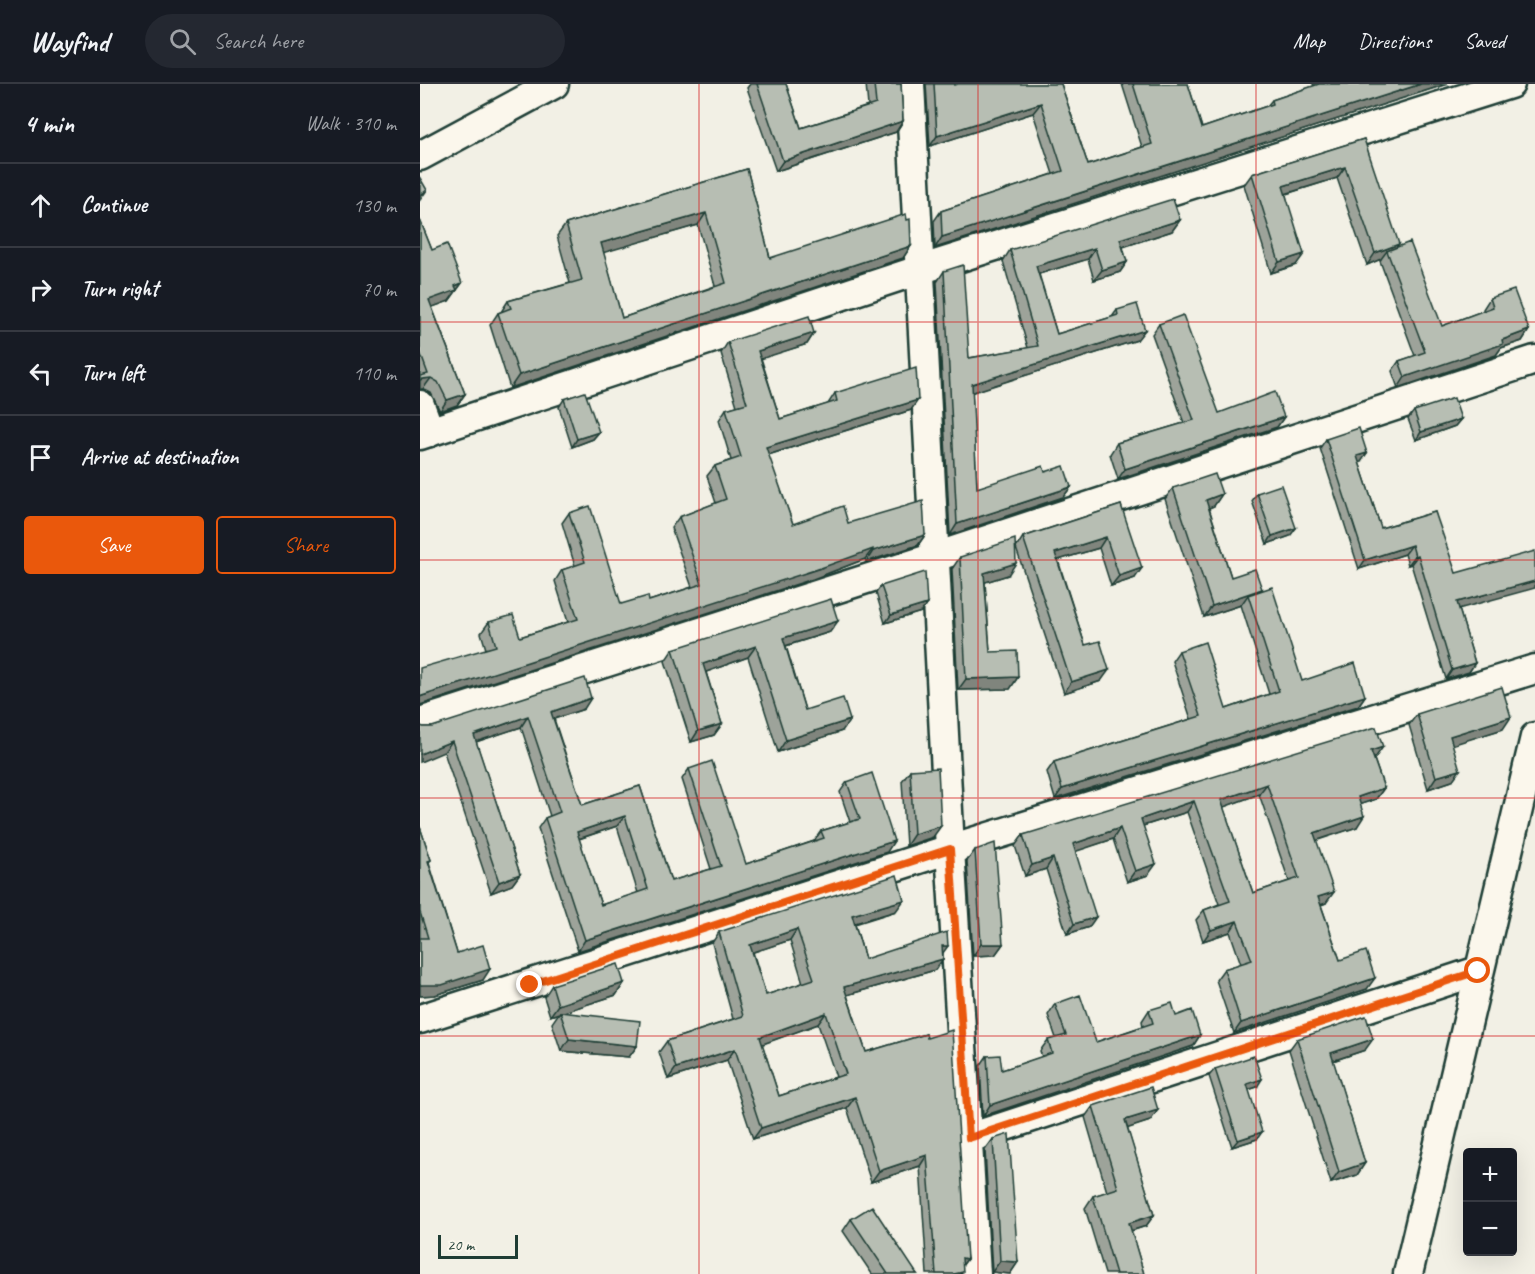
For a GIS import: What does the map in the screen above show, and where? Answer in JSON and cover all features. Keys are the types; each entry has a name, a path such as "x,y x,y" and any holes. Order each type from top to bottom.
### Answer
{"street":[{"path":"420,156 554,84"},
{"path":"910,84 950,849 976,1274"},
{"path":"420,405 425,434 919,270 1510,84"},
{"path":"420,722 935,557 1535,360"},
{"path":"420,1019 950,849 1535,669"},
{"path":"1408,1274 1535,737"},
{"path":"969,1138 1478,971"}],"building":[{"path":"757,84 786,84 801,128 876,104 874,84 901,84 903,121 783,161"},
{"path":"934,84 1061,84 1088,165 1152,144 1133,84 1188,84 1202,128 1273,104 1272,100 1319,84 1421,84 942,237 941,211 1063,171 1041,103 937,136"},
{"path":"1364,139 1399,244 1375,253 1345,167 1283,186 1304,254 1279,262 1252,174"},
{"path":"747,169 770,258 906,214 907,220 910,219 911,246 519,375 498,313 511,308 508,301 582,280 566,224","holes":["706,213 726,283 622,318 601,243"]},
{"path":"420,178 427,190 420,195"},
{"path":"1173,199 1180,220 1120,239 1127,262 1102,270 1095,248 1036,266 1057,334 1118,315 1117,310 1137,304 1145,330 972,384 977,488 1043,466 1045,472 1064,466 1071,487 957,524 944,271 963,265 969,358 1038,346 1010,250"},
{"path":"420,220 432,250 447,244 462,283 455,286 457,290 429,300 465,394 447,400 438,382 431,378 420,380 420,376 428,374 420,352"},
{"path":"1410,242 1442,326 1493,307 1490,298 1514,290 1529,330 1502,340 1503,344 1405,377 1399,361 1425,352 1387,251"},
{"path":"1183,315 1219,413 1275,392 1284,417 1125,469 1117,443 1194,420 1159,324"},
{"path":"809,316 814,333 758,351 780,419 837,401 835,393 916,368 918,400 766,447 793,524 843,506 848,523 923,501 925,535 873,551 873,549 821,568 420,697 420,668 496,646 489,622 513,615 520,637 578,619 562,570 585,562 569,513 590,506 621,604 648,596 649,601 702,584 679,517 726,499 715,466 741,457 726,409 747,403 728,342"},
{"path":"585,392 599,432 577,439 564,399"},
{"path":"1454,398 1461,419 1421,432 1414,411"},
{"path":"1359,428 1367,453 1357,456 1381,528 1435,512 1456,573 1535,551 1535,581 1457,602 1475,663 1452,670 1418,555 1415,556 1412,545 1365,560 1326,439"},
{"path":"1215,474 1222,494 1206,500 1231,577 1255,569 1262,589 1212,606 1173,488"},
{"path":"1281,485 1296,528 1272,536 1257,493"},
{"path":"1121,505 1142,568 1119,576 1106,537 1055,553 1085,645 1100,641 1109,670 1071,682 1023,537"},
{"path":"1015,539 1016,563 984,573 990,652 1017,651 1018,677 966,679 960,557"},
{"path":"925,572 927,604 891,615 881,586"},
{"path":"1272,587 1302,681 1355,663 1365,696 1062,789 1054,762 1201,716 1179,651 1205,642 1226,709 1279,691 1248,595"},
{"path":"831,599 838,621 783,638 805,710 843,698 850,720 786,740 756,646 703,664 722,724 698,731 673,649"},
{"path":"585,678 591,698 551,712 582,805 640,786 671,881 721,866 689,769 712,761 746,864 824,838 821,831 860,819 847,782 872,773 894,841 585,940 545,818 560,812 528,716 474,735 520,874 499,882 452,741 420,754 420,725 432,727","holes":["625,816 648,889 601,905 577,832"]},
{"path":"1502,687 1511,717 1450,736 1460,770 1436,777 1417,714"},
{"path":"1376,727 1383,747 1371,751 1384,788 1358,797 1364,816 1314,833 1334,892 1318,897 1340,960 1366,951 1375,978 1241,1023 1224,969 1252,960 1237,921 1211,930 1204,910 1230,901 1194,801 1141,819 1156,864 1135,871 1120,828 1073,844 1096,917 1074,924 1053,858 1032,865 1023,835","holes":["1267,784 1299,878 1253,893 1221,800"]},
{"path":"938,768 941,826 914,834 910,770"},
{"path":"420,827 431,860 428,861 457,953 483,945 490,969 442,985 420,985 420,938 428,938 420,912"},
{"path":"995,843 1003,944 981,944 975,850"},
{"path":"897,875 904,900 852,915 865,959 947,932 948,946 942,946 943,959 844,987 866,1052 926,1034 927,1038 952,1030 967,1259 962,1258 963,1272 936,1274 927,1155 879,1171 855,1097 761,1128 735,1049 676,1068 667,1041 743,1016 719,932","holes":["797,929 814,979 766,995 750,945","826,1013 846,1074 779,1096 760,1037"]},
{"path":"618,964 624,983 558,1005 552,985"},
{"path":"1080,995 1096,1042 1153,1023 1149,1010 1172,1003 1176,1016 1192,1010 1200,1035 990,1105 987,1056 1000,1055 1002,1070 1052,1053 1048,1040 1066,1035 1055,1004"},
{"path":"560,1012 640,1021 637,1046 569,1039"},
{"path":"1366,1016 1373,1039 1331,1053 1365,1163 1339,1172 1297,1039"},
{"path":"1254,1056 1262,1079 1247,1084 1262,1132 1238,1140 1215,1069"},
{"path":"1151,1087 1158,1110 1125,1120 1154,1215 1129,1223 1144,1274 1116,1274 1093,1196 1118,1188 1093,1106"},
{"path":"1009,1134 1018,1262 1000,1261 993,1139"},
{"path":"872,1206 917,1274 888,1274 851,1219"}],"route":[{"path":"530,985 950,849 969,1138 1478,971"}]}
